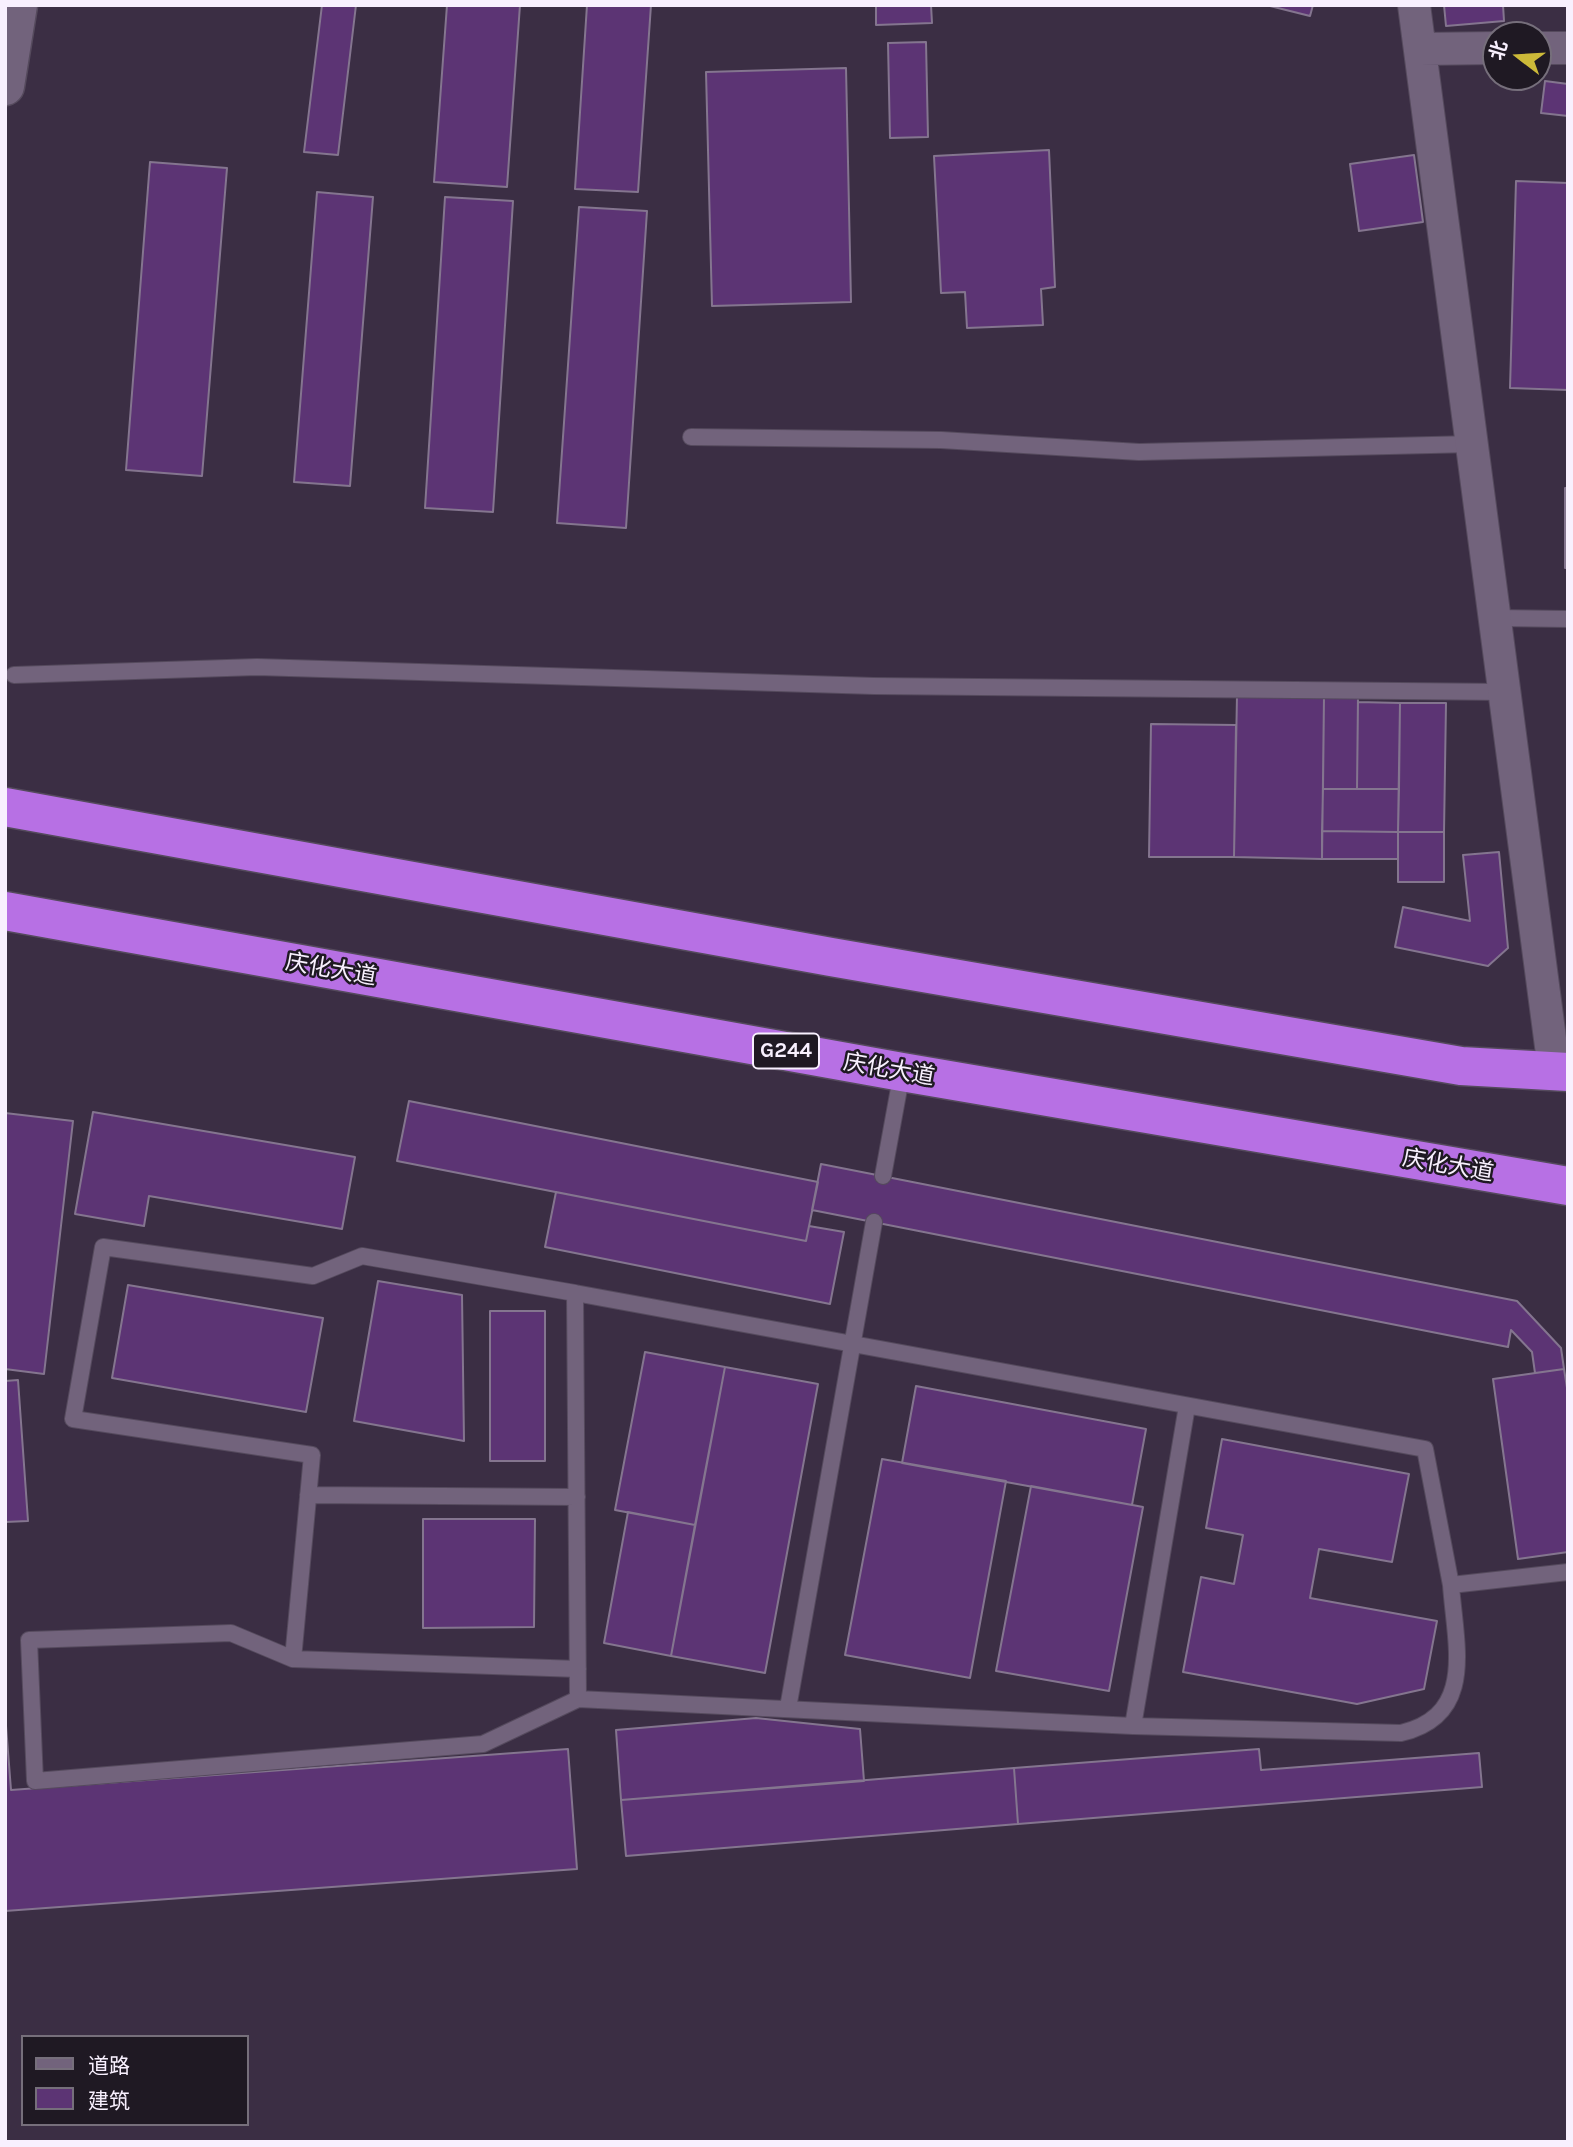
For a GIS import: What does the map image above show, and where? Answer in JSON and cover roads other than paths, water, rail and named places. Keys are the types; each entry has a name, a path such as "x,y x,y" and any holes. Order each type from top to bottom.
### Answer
{"highway":[{"path":"5,807 831,957 1461,1066 1561,1070"},
{"name":"庆化大道","path":"5,911 902,1072 1568,1186"}],"street":[{"path":"5,86 18,5"},
{"path":"1414,5 1506,692 1561,1070"},
{"path":"1420,49 1482,48"}],"lane":[{"path":"691,437 941,440 1139,452 1473,444"},
{"path":"1496,618 1568,619"},
{"path":"14,675 257,667 874,686 1506,692"},
{"path":"883,1177 902,1072"},
{"path":"788,1708 874,1222"},
{"path":"293,1659 312,1455 73,1419 103,1247 313,1276 362,1256 1425,1449 1451,1585 1457,1684 1450,1702 1437,1718 1421,1729 1401,1733 1133,1726 578,1699 483,1744 35,1781 29,1640 231,1633 293,1659 578,1669"},
{"path":"575,1293 578,1699"},
{"path":"1133,1726 1188,1406"},
{"path":"308,1494 577,1497"},
{"path":"1451,1585 1568,1572"}]}
